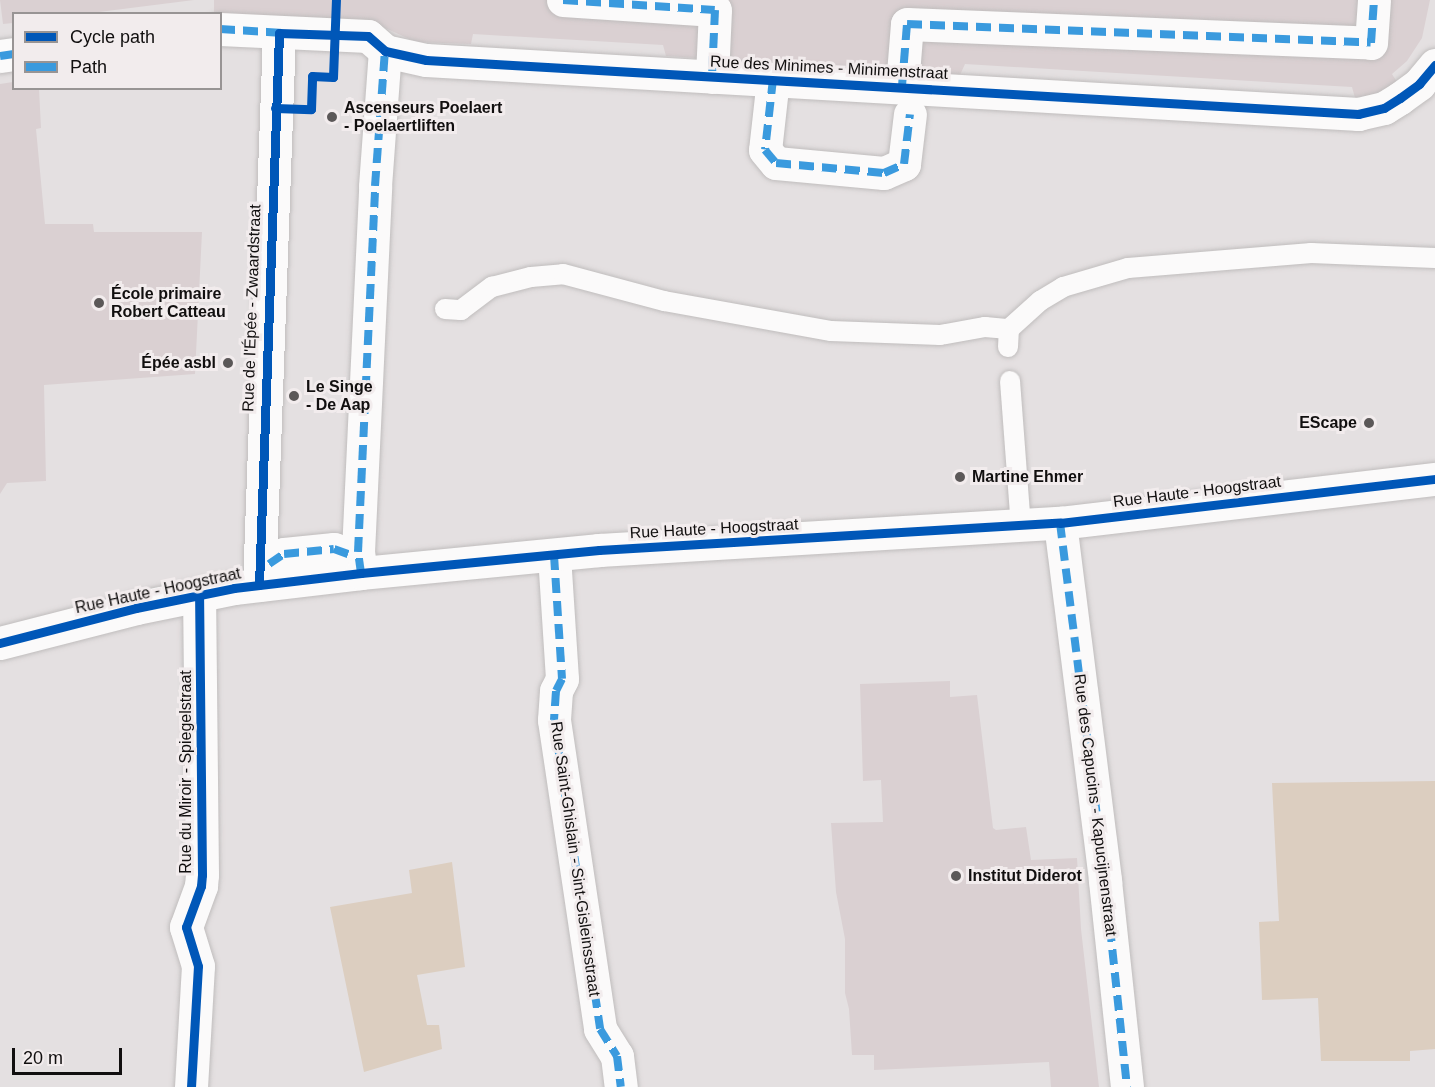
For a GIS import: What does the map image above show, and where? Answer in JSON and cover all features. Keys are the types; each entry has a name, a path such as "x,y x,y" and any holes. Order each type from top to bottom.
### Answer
{"street":[{"path":"563,0 715,10 712,77"},
{"path":"773,79 765,150 776,163 884,173 904,164 906,24 1371,43 1374,0"},
{"name":"Rue des Minimes - Minimenstraat","path":"222,29 368,36 385,51 426,60 773,79 906,100 1358,114 1384,108 1419,84 1435,64"},
{"name":"Rue de l'Épée - Zwaardstraat","path":"264,574 279,33"},
{"path":"355,563 385,51"},
{"name":"Rue Haute - Hoogstraat","path":"0,644 136,608 199,596 264,574 355,563 554,555 609,549 1060,523 1435,479"},
{"name":"Rue des Capucins - Kapucijnenstraat","path":"1060,523 1106,881 1127,1087"},
{"name":"Rue Saint-Ghislain - Sint-Gisleinsstraat","path":"554,555 562,679 556,691 554,720 600,1029 617,1056 621,1087"},
{"name":"Rue du Miroir - Spiegelstraat","path":"191,1087 198,966 186,927 201,886 202,875 199,596"}],"lane":[{"path":"445,309 461,310 492,287 531,277 563,274 664,301 831,331 940,335 985,327 1009,338 1040,301 1063,287 1128,268 1311,253 1435,258"},
{"path":"1010,381 1021,526"}],"shaded area":[{"path":"0,0 194,0 99,12 12,12 12,23 3,24"},
{"path":"214,0 1430,0 1422,38 1407,61 1392,74 1397,82 1381,93 1355,98 1352,87 965,64 960,75 666,56 663,45 473,34 471,44 416,42 383,27 222,15 222,12 214,12"},
{"name":"École primaire Robert Catteau","path":"12,82 12,90 39,90 41,128 36,129 45,224 93,224 94,232 202,232 195,374 44,385 46,481 7,483 0,494 0,84"},
{"name":"Institut Diderot","path":"950,681 950,697 977,695 993,828 996,830 1026,827 1031,860 1077,858 1081,929 1099,1087 1051,1087 1049,1062 874,1070 874,1055 852,1055 849,1009 845,993 845,939 836,892 831,823 883,822 881,780 863,781 860,684"},
{"path":"1435,781 1435,1049 1410,1051 1410,1061 1321,1061 1318,998 1262,1000 1259,922 1279,921 1272,783"},
{"path":"452,862 465,967 417,975 427,1025 439,1025 442,1049 364,1072 330,907 412,893 409,870"}],"marked path":[{"path":"563,0 715,10 712,77"},
{"path":"902,86 907,24 1371,43 1374,0"},
{"path":"222,29 283,33"},
{"path":"361,573 358,552 375,186 385,51"},
{"path":"0,56 12,54"},
{"path":"773,79 765,150 776,163 884,173 904,164 910,114"},
{"path":"1060,523 1105,881 1127,1087"},
{"path":"269,564 284,554 334,549 348,554"},
{"path":"554,555 562,679 556,691 554,720 600,1029 617,1056 621,1087"}],"cycle path":[{"path":"275,108 311,109 312,76 333,77 336,0"},
{"path":"259,585 279,33 368,36 385,51 426,60 1358,114 1384,108 1400,98 1419,84 1435,65"},
{"path":"0,643 136,608 234,588 361,573 599,550 1060,523 1435,479"},
{"path":"191,1087 198,966 186,927 201,886 202,875 199,596"}],"place":[{"name":"Ascenseurs Poelaert - Poelaertliften","path":"332,117"},
{"name":"École primaire Robert Catteau","path":"99,303"},
{"name":"Épée asbl","path":"228,363"},
{"name":"Le Singe - De Aap","path":"294,396"},
{"name":"EScape","path":"1369,423"},
{"name":"Martine Ehmer","path":"960,477"},
{"name":"Institut Diderot","path":"956,876"}]}
